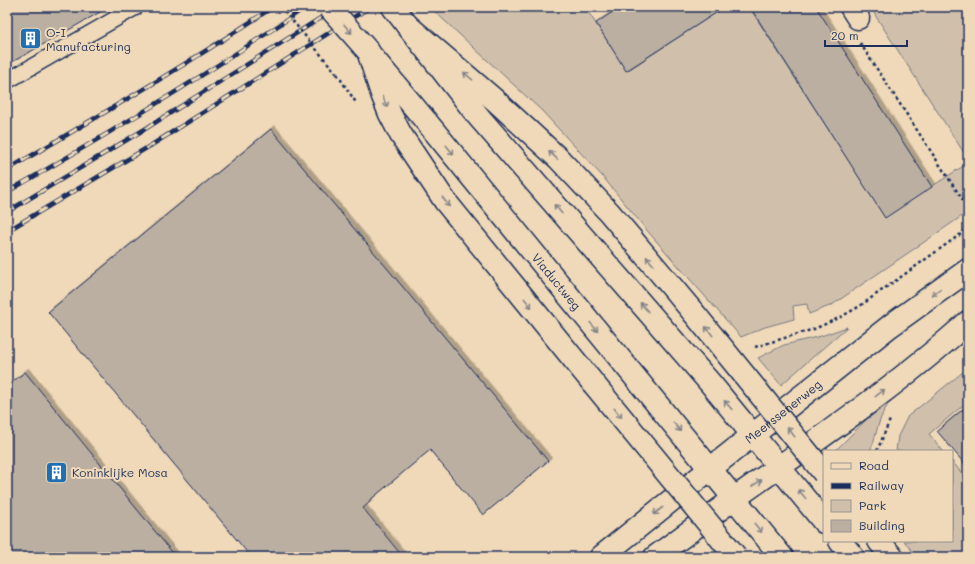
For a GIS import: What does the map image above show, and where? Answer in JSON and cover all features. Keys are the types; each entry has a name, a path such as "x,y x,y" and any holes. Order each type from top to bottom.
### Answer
{"main road":[{"name":"Viaductweg","path":"329,7 425,120 782,557"},
{"path":"393,7 478,116 711,384 823,521"},
{"path":"407,25 497,102 558,158 609,212 693,312 823,472"},
{"path":"368,52 382,94 401,135 445,201 736,557"},
{"name":"Meerssenerweg","path":"601,557 890,326 968,270"},
{"path":"655,557 734,498 861,408 920,363 968,322"},
{"path":"841,542 853,557"},
{"path":"880,542 892,557"}],"lane":[{"path":"7,81 136,7"}],"path":[{"path":"281,7 337,74"},
{"path":"854,13 854,34 968,208"},
{"path":"750,350 814,329 839,318 879,293 968,229"}],"green space":[{"path":"435,7 585,7 627,71 725,7 749,7 885,217 968,163 968,212 832,305 809,314 807,304 793,306 794,319 765,327 741,337 650,234 603,177 542,111 432,9"},
{"path":"872,7 968,7 968,159 875,15"},
{"path":"847,327 781,385 758,358 784,345 821,336"},
{"path":"968,368 968,401 929,434 942,450 896,450 898,436 908,416"},
{"path":"893,397 881,417 870,450 836,450 875,411"},
{"path":"953,462 968,481 968,557 917,557 905,542 953,542"}],"building":[{"name":"O-I Manufacturing","path":"7,7 109,7 7,65"},
{"path":"620,7 725,7 626,71 596,23"},
{"path":"750,7 816,7 932,187 885,218"},
{"path":"271,129 548,461 483,515 430,450 369,501 370,502 363,508 403,557 251,557 48,312"},
{"name":"Koninklijke Mosa","path":"25,372 176,557 7,557 7,386"},
{"path":"968,405 968,468 953,450 937,431"}],"railway":[{"path":"7,170 175,70 273,7"},
{"path":"7,192 83,148 233,56 306,7"},
{"path":"7,212 145,129 338,7"},
{"path":"7,231 150,146 370,7"}],"place":[{"name":"O-I Manufacturing","path":"30,39"},
{"name":"Koninklijke Mosa","path":"57,472"}]}
